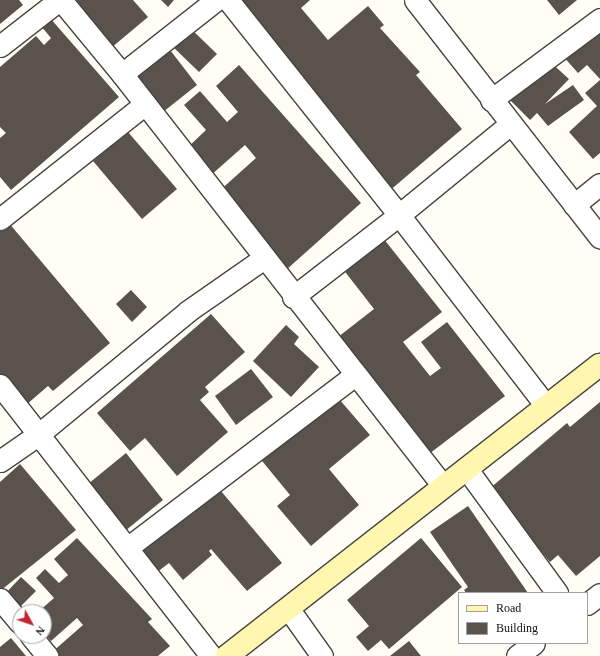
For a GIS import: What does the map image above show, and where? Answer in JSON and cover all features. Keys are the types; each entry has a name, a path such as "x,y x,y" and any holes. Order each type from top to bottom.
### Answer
{"street":[{"path":"0,46 60,0 122,74 293,297 443,486"},
{"path":"122,74 216,0"},
{"path":"228,0 399,215 546,406"},
{"path":"415,0 491,100 600,238"},
{"path":"491,100 600,19"},
{"path":"0,219 145,104"},
{"path":"293,297 399,215 510,124"},
{"path":"574,205 600,184"},
{"path":"0,461 39,434 188,311 264,258"},
{"path":"227,656 466,468 600,365"},
{"path":"127,548 355,375"},
{"path":"0,385 211,656"},
{"path":"466,468 556,592"},
{"path":"588,603 600,594"},
{"path":"0,599 12,613"},
{"path":"288,608 322,656"},
{"path":"37,644 47,656"},
{"path":"517,656 533,644"}],"building":[{"path":"0,0 19,0 23,5 0,24"},
{"path":"71,0 133,0 148,17 111,48"},
{"path":"161,0 174,0 168,7"},
{"path":"234,0 310,0 301,8 328,40 368,6 384,25 380,28 420,72 416,75 462,129 388,192 349,146 354,141"},
{"path":"547,0 577,0 559,15"},
{"path":"50,18 119,97 11,190 0,177 0,138 6,133 0,127 0,67 36,36 44,45 51,38 41,26"},
{"path":"600,21 600,79 587,65 578,73 562,55"},
{"path":"187,25 217,54 199,72 170,44"},
{"path":"167,46 197,85 163,112 126,79"},
{"path":"547,59 569,79 545,104 573,85 584,100 548,126 537,113 530,120 509,99"},
{"path":"239,65 361,203 286,270 217,193 256,158 245,145 210,176 186,149 206,130 184,105 200,91 227,122 238,112 216,86"},
{"path":"600,80 600,153 593,159 569,132 597,106 585,93"},
{"path":"128,132 177,189 142,219 93,161"},
{"path":"8,222 110,343 53,391 48,386 26,405 0,374 0,230"},
{"path":"379,233 442,312 403,342 430,376 441,368 421,342 447,322 505,396 425,457 338,337 374,309 339,264"},
{"path":"131,290 147,307 132,322 116,304"},
{"path":"211,314 245,352 205,387 209,392 200,400 228,432 177,476 145,438 130,451 97,413"},
{"path":"286,325 299,337 294,344 319,367 291,397 253,361"},
{"path":"251,369 273,397 236,425 215,396"},
{"path":"333,392 370,435 329,469 359,505 311,546 277,506 290,495 258,456"},
{"path":"600,402 600,556 576,576 558,555 550,562 489,489 567,423 570,427"},
{"path":"126,453 163,500 125,531 88,484"},
{"path":"20,464 76,530 0,591 0,482"},
{"path":"215,484 282,563 247,591 211,549 209,551 212,555 183,580 169,563 156,573 136,550"},
{"path":"468,506 527,592 465,592 464,590 468,587 430,532"},
{"path":"77,538 152,619 148,622 170,646 158,656 54,656 51,653 83,625 77,618 52,640 52,604 47,604 54,598 36,578 45,569 59,583 68,575 54,559"},
{"path":"421,538 462,587 389,649 381,640 368,651 356,637 369,626 347,600"},
{"path":"21,577 36,591 23,604 13,604 4,595"},
{"path":"11,638 12,644 16,644 26,656 0,656 0,647"},
{"path":"409,641 421,656 390,656"}]}
